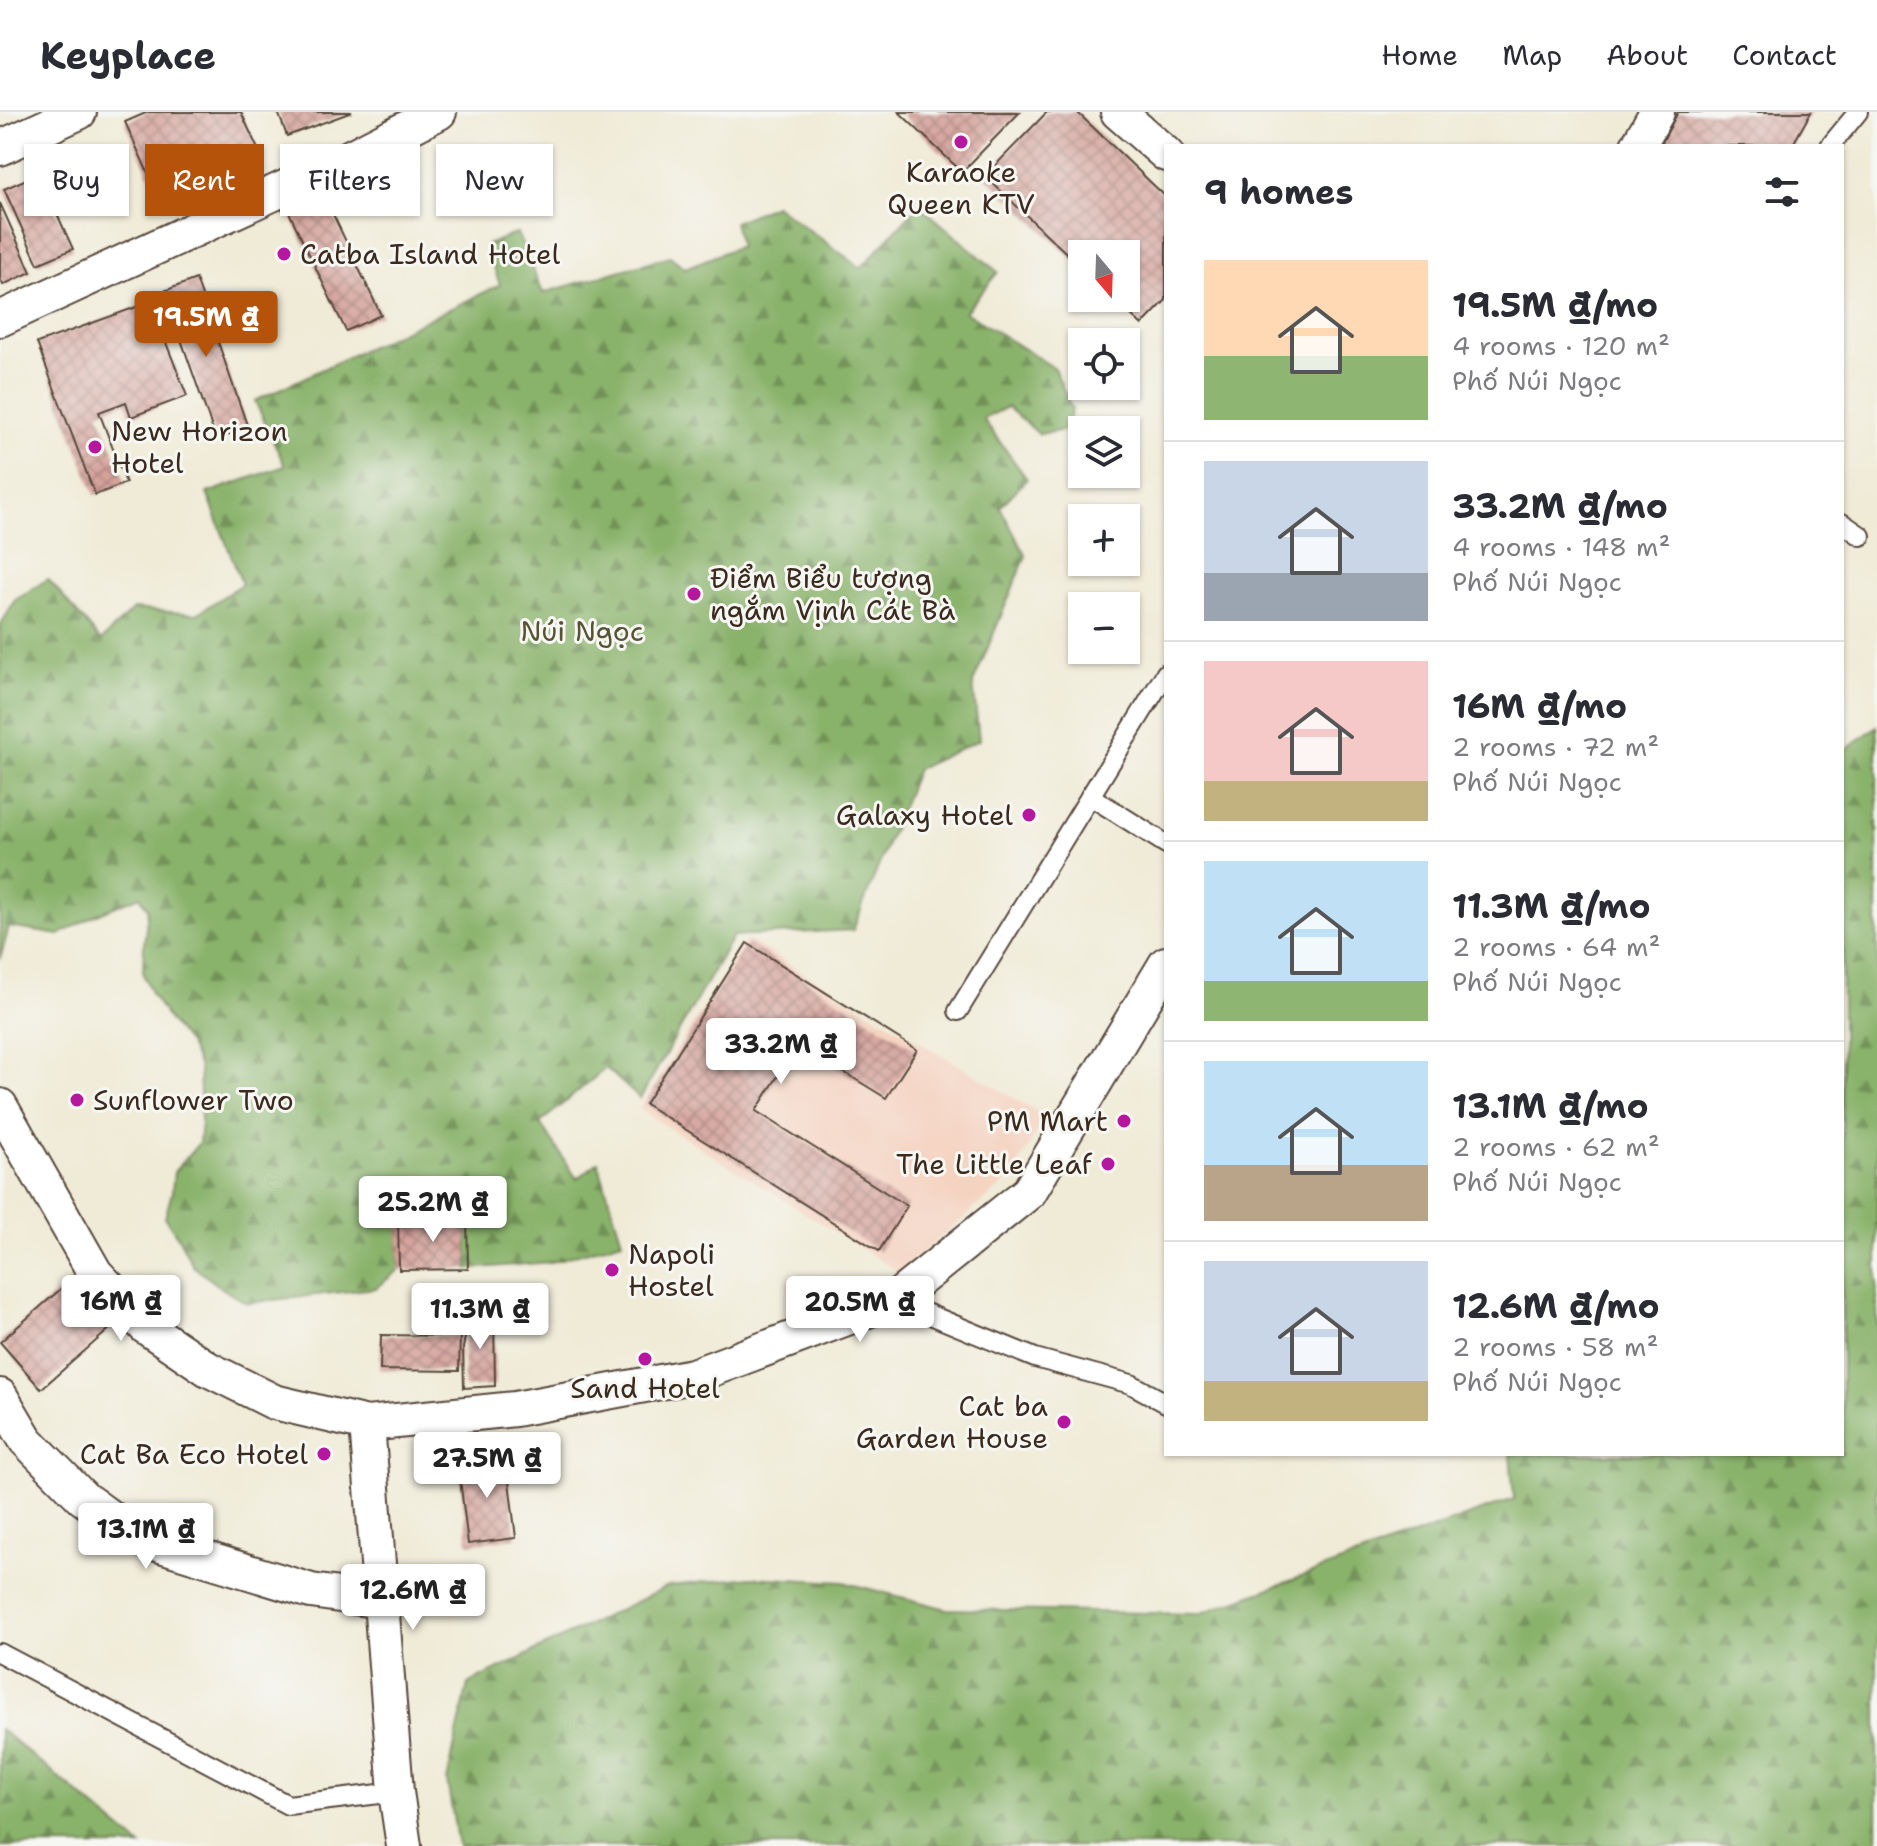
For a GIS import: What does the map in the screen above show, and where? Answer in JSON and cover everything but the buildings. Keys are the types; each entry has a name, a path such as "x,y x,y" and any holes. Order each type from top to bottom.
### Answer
{"street":[{"path":"0,148 79,112"},
{"path":"0,319 341,162 439,112"},
{"path":"1118,112 1164,152"},
{"path":"1639,144 1657,112"},
{"path":"0,1106 95,1273 146,1327 208,1369 274,1402 367,1424 515,1409 693,1376 894,1300 1029,1192 1164,972"},
{"path":"0,1396 26,1440 83,1498 138,1538 311,1591 382,1601"},
{"path":"367,1424 396,1792 404,1846"}],"lane":[{"path":"1832,144 1858,112"},
{"path":"1844,524 1861,536"},
{"path":"958,1011 1164,676"},
{"path":"1090,796 1164,843"},
{"path":"894,1300 1035,1358 1131,1384 1164,1402"},
{"path":"0,1653 288,1805 396,1792"}],"shaded area":[{"path":"747,939 1046,1117 1010,1179 899,1272 639,1109"}],"green space":[{"name":"Núi Ngọc","path":"775,205 861,268 919,205 998,272 965,312 1054,368 1072,409 1066,430 1039,434 1007,407 983,419 1027,479 1000,507 1026,556 973,683 979,740 917,769 853,930 733,936 640,1099 606,1068 540,1123 577,1179 598,1162 622,1241 551,1262 468,1269 467,1218 399,1219 399,1270 376,1288 247,1303 193,1266 165,1218 174,1172 199,1143 199,1067 189,1045 152,995 143,974 148,909 140,896 95,915 59,935 9,927 0,959 0,626 15,600 48,579 101,641 133,609 197,614 242,584 207,493 285,466 255,401 500,285 486,245 517,233 543,293 670,256 685,268 740,246 734,222"},
{"path":"1877,726 1877,1846 458,1846 447,1781 468,1684 668,1586 751,1577 843,1582 947,1609 1199,1614 1514,1499 1510,1456 1844,1456 1844,751"},
{"path":"0,1729 141,1846 0,1846"}],"place":[{"name":"Karaoke Queen KTV","path":"961,142"},
{"name":"Catba Island Hotel","path":"284,254"},
{"name":"New Horizon Hotel","path":"95,447"},
{"name":"Điểm Biểu tượng ngắm Vịnh Cát Bà","path":"694,594"},
{"name":"Galaxy Hotel","path":"1029,815"},
{"name":"Sunflower Two","path":"77,1100"},
{"name":"PM Mart","path":"1124,1121"},
{"name":"The Little Leaf","path":"1108,1164"},
{"name":"Napoli Hostel","path":"612,1270"},
{"name":"Sand Hotel","path":"645,1359"},
{"name":"Cat ba Garden House","path":"1064,1422"},
{"name":"Cat Ba Eco Hotel","path":"324,1454"}]}
